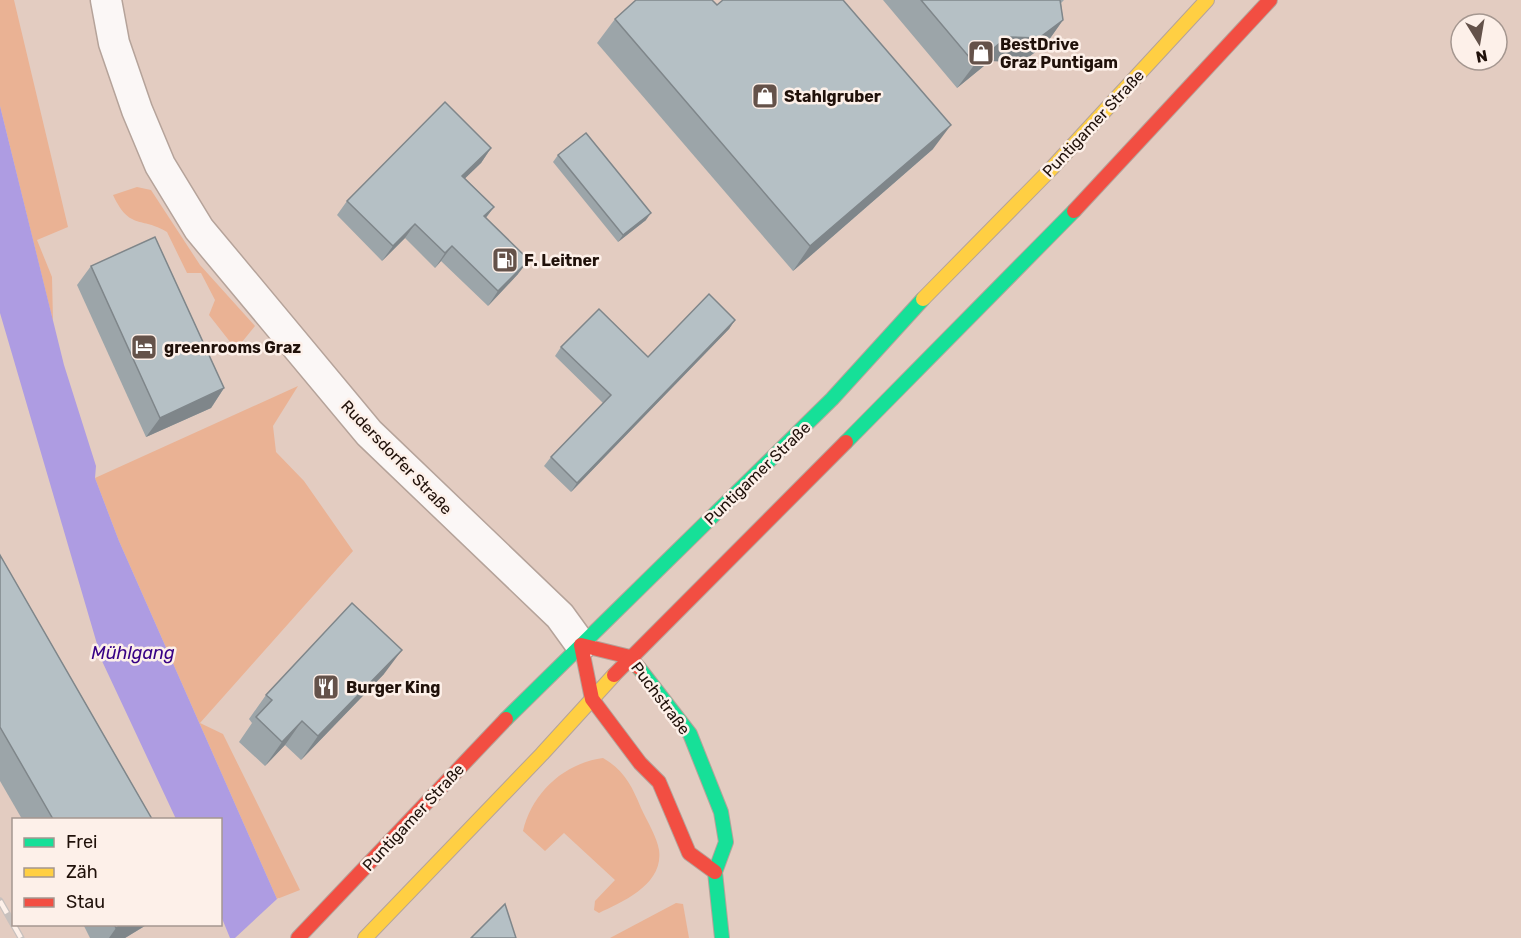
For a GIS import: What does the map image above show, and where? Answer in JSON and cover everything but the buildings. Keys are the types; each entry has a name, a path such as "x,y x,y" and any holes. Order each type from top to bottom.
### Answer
{"main road":[{"name":"Puntigamer Straße","path":"298,938 506,719 832,399 1207,0"},
{"path":"365,938 630,657 693,597 1085,200 1270,0"},
{"name":"Puchstraße","path":"581,645 630,657 690,734 721,812 726,842 715,872 722,938"},
{"path":"581,645 592,699 640,763 659,782 690,853 715,872"}],"street":[{"name":"Rudersdorfer Straße","path":"106,0 114,43 137,110 160,165 199,229 369,434 560,616 581,645"}],"shaded area":[{"path":"0,0 14,0 68,227 37,240 52,277 53,321 0,106"},
{"path":"137,187 151,190 200,265 255,326 242,342 231,343 209,315 215,300 201,273 187,273 167,232 131,218 119,206 113,195"},
{"path":"298,386 273,426 276,452 304,481 353,551 200,723 223,734 300,890 277,899 119,541 95,478"},
{"path":"603,758 622,773 631,786 656,840 659,862 649,882 640,890 599,913 594,910 595,901 615,880 564,833 545,851 523,831 534,804 552,782 575,766"},
{"path":"676,903 683,904 689,938 610,938"}],"water":[{"name":"Mühlgang","path":"0,106 64,365 96,466 95,478 119,541 277,899 291,938 230,938 222,918 222,818 176,818 102,661 0,313"}],"pier":[{"path":"279,898 294,938 235,938 277,899"}],"railway":[{"path":"0,901 12,922"},
{"path":"14,926 21,938"}],"traffic: fast":[{"path":"846,442 1074,211"},
{"path":"506,719 832,399 923,299"},
{"path":"639,668 690,734 721,812 726,842 715,872 722,938"}],"traffic: slow":[{"path":"923,299 1051,169 1207,0"},
{"path":"365,938 542,754 614,675"}],"traffic: jam":[{"path":"1074,211 1270,0"},
{"path":"614,675 846,442"},
{"path":"639,668 630,657 581,645 592,699 640,763 659,782 689,853 715,872"},
{"path":"298,938 506,719"}],"place":[{"name":"BestDrive Graz Puntigam","path":"981,53"},
{"name":"Stahlgruber","path":"765,96"},
{"name":"F. Leitner","path":"505,260"},
{"name":"greenrooms Graz","path":"144,347"},
{"name":"Burger King","path":"326,687"}]}
